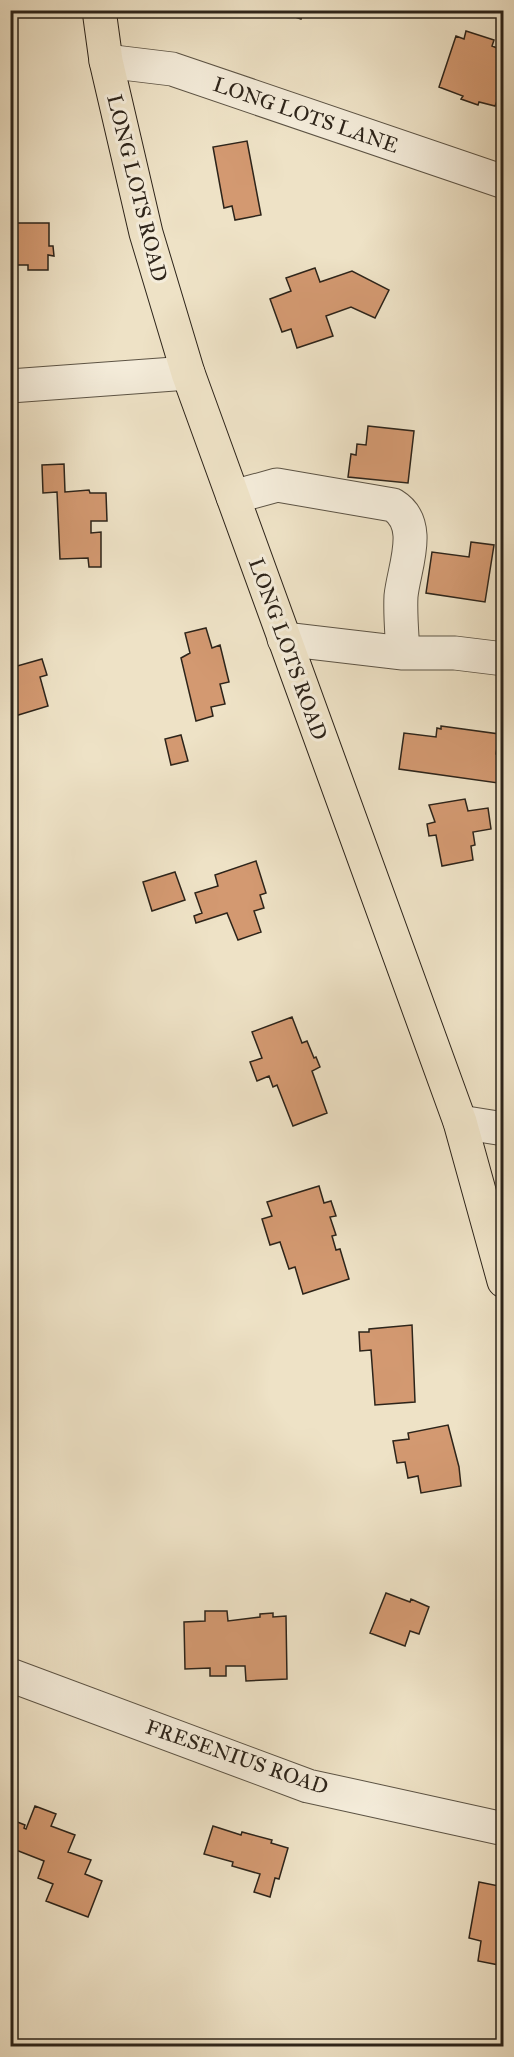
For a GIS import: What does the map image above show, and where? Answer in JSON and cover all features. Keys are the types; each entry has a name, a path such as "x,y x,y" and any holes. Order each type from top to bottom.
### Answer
{"main road":[{"name":"LONG LOTS ROAD","path":"99,10 106,61 146,233 188,373 460,1122 504,1281"}],"street":[{"name":"LONG LOTS LANE","path":"106,61 172,69 504,182"},
{"path":"10,386 188,373"},
{"path":"233,497 277,485 393,505 403,512 408,522 410,549 401,597 403,653"},
{"path":"284,639 403,653 455,653 504,659"},
{"path":"460,1122 504,1128"},
{"name":"FRESENIUS ROAD","path":"10,1675 308,1786 504,1829"}],"building":[{"path":"263,10 304,10 301,19 278,11 277,16"},
{"path":"466,31 494,40 492,46 502,50 498,61 504,63 504,83 495,106 479,102 478,105 461,99 463,96 439,87 456,36 464,39"},
{"path":"247,141 261,215 235,220 232,206 224,208 213,147"},
{"path":"10,223 49,223 49,246 53,246 54,256 48,255 48,270 28,270 28,265 10,265"},
{"path":"315,268 320,282 352,271 389,290 375,318 351,307 326,316 333,336 297,348 291,329 282,332 270,299 291,291 286,278"},
{"path":"368,426 414,431 408,483 348,477 351,454 356,455 357,444 366,445"},
{"path":"64,464 65,492 89,490 90,493 106,493 107,521 91,521 91,533 101,532 101,567 89,567 88,558 60,559 57,492 43,493 42,465"},
{"path":"471,542 494,545 485,602 426,593 432,552 469,557"},
{"path":"206,628 212,648 220,645 229,682 220,684 225,704 211,707 213,716 196,721 181,658 190,653 185,633"},
{"path":"42,659 47,675 40,677 48,706 15,716 10,699 10,668"},
{"path":"441,726 499,734 496,754 502,755 498,783 399,769 404,733 436,737 437,728 441,729"},
{"path":"181,735 188,761 171,765 165,739"},
{"path":"465,799 468,811 488,808 491,829 473,832 475,845 471,846 473,860 442,866 436,835 429,836 427,824 435,822 429,805"},
{"path":"256,861 266,893 260,895 264,908 254,911 261,932 238,940 227,913 196,923 194,916 202,913 195,893 218,886 215,875"},
{"path":"175,872 185,900 152,911 143,882"},
{"path":"292,1017 302,1043 307,1041 320,1067 312,1071 327,1113 293,1126 277,1085 273,1087 269,1076 257,1081 250,1062 262,1058 252,1032"},
{"path":"319,1186 324,1203 331,1201 336,1216 330,1217 336,1235 332,1236 336,1250 340,1249 349,1279 303,1294 295,1267 289,1269 280,1242 270,1245 262,1219 272,1216 267,1202"},
{"path":"412,1325 415,1402 375,1405 371,1350 360,1351 359,1332"},
{"path":"448,1425 459,1467 461,1486 421,1493 418,1476 408,1478 405,1462 397,1463 393,1441 409,1439 408,1433"},
{"path":"386,1593 410,1602 411,1599 429,1607 419,1634 410,1631 405,1646 370,1633"},
{"path":"205,1611 227,1611 228,1621 260,1617 260,1614 273,1613 273,1617 286,1616 287,1679 246,1681 245,1666 226,1666 226,1676 210,1676 210,1668 185,1669 184,1622 205,1621"},
{"path":"35,1806 56,1814 51,1826 75,1835 68,1852 91,1860 85,1874 102,1881 88,1917 46,1901 53,1884 38,1878 44,1861 16,1850 12,1861 10,1860 10,1819 25,1825 26,1829"},
{"path":"213,1826 241,1835 242,1832 272,1840 271,1843 288,1848 279,1879 275,1878 270,1897 254,1892 260,1874 232,1866 233,1862 204,1854"},
{"path":"479,1882 504,1887 504,1966 478,1961 481,1941 469,1938"}]}
